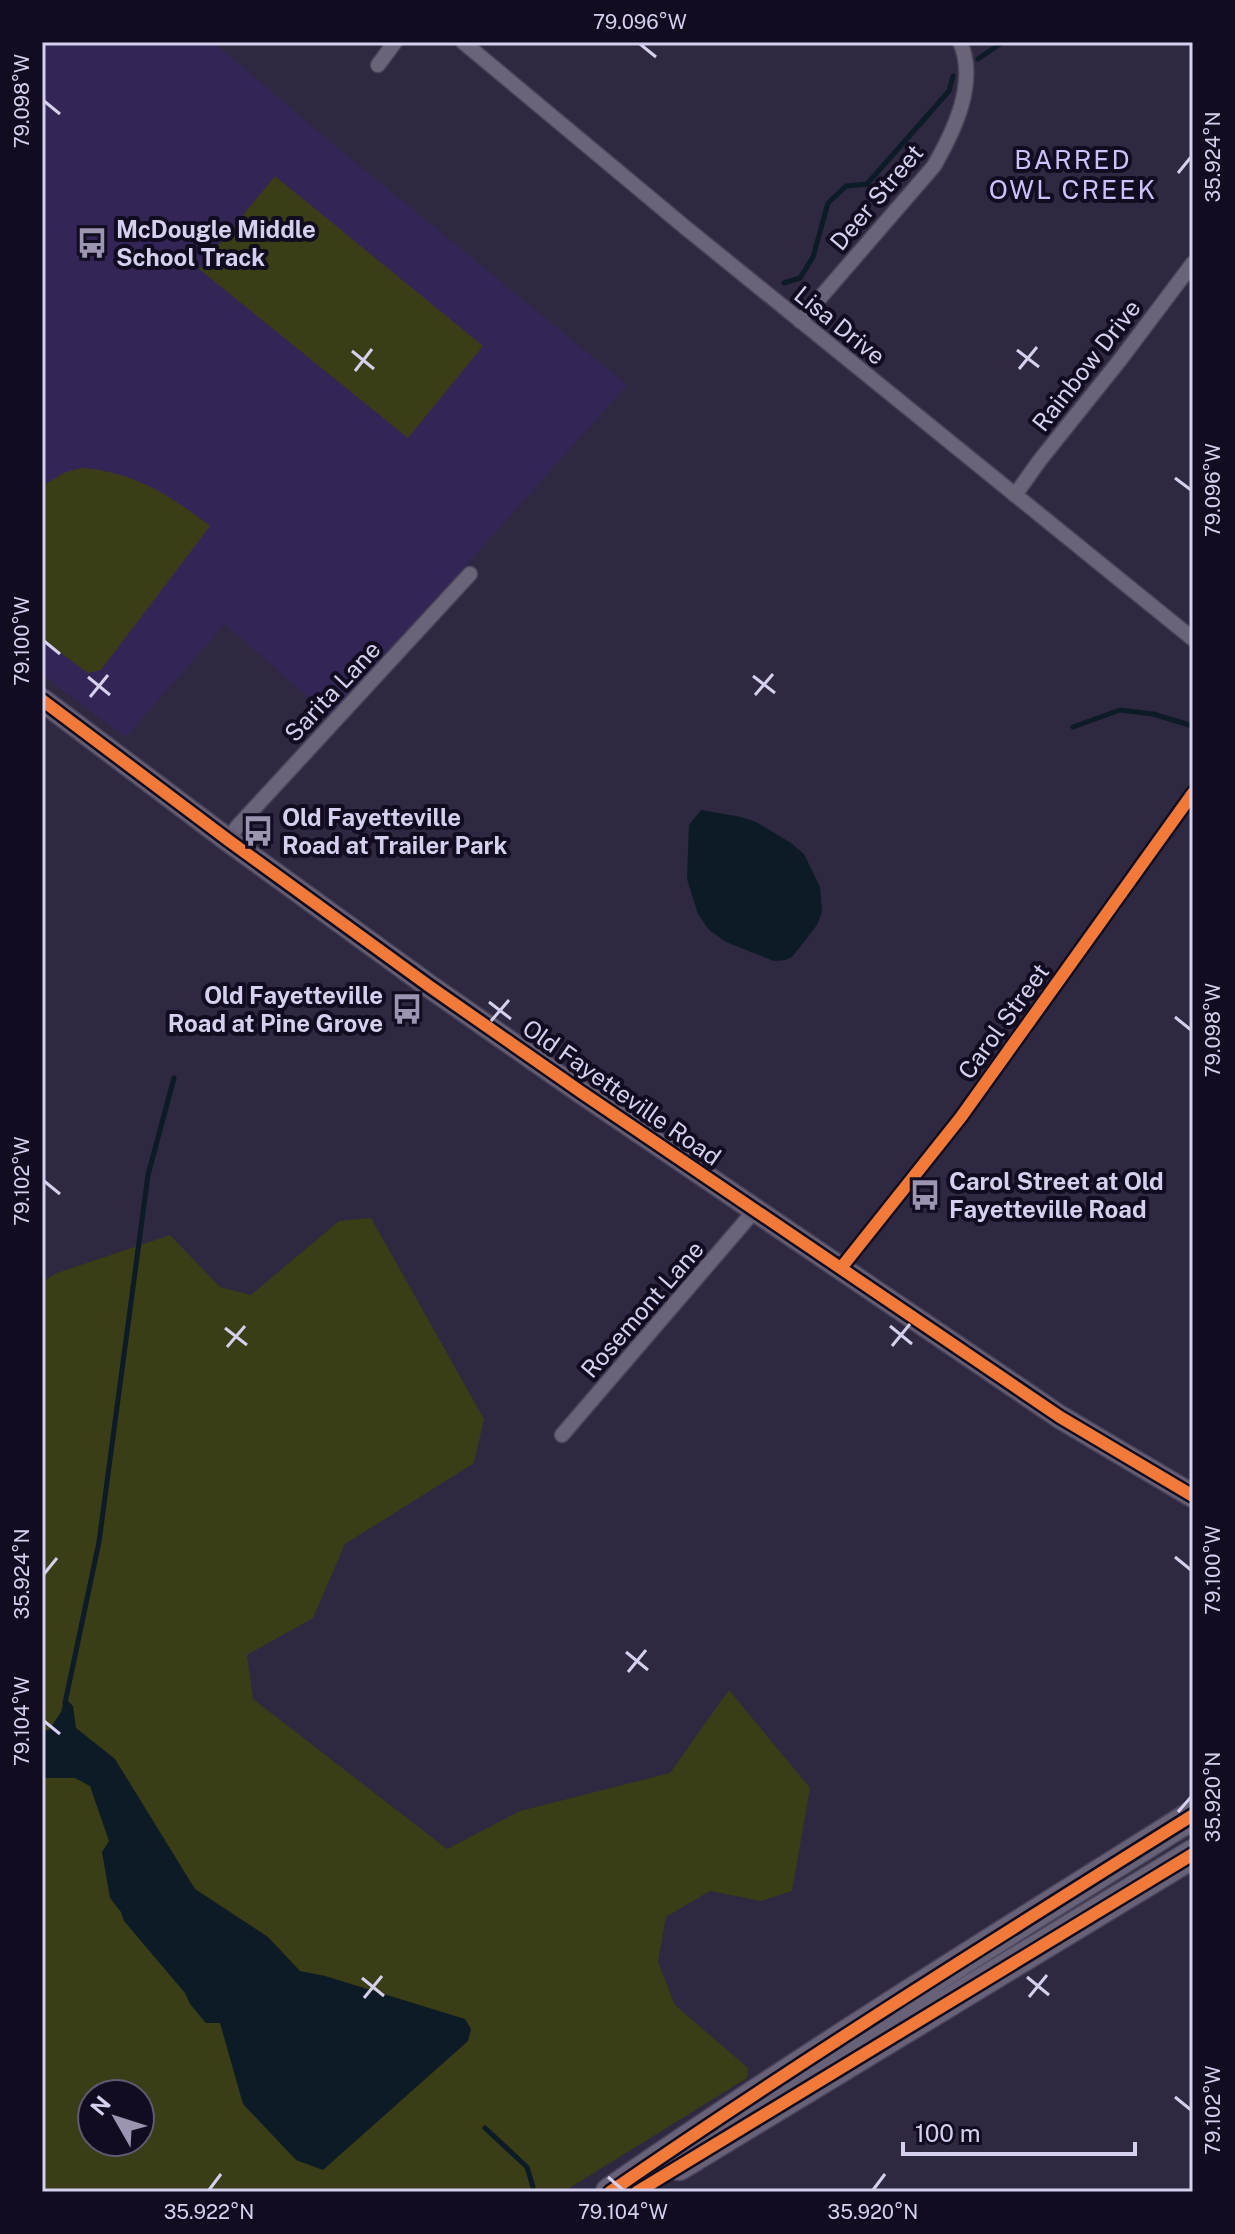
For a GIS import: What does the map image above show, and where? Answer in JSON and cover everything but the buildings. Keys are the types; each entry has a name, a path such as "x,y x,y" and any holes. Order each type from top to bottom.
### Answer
{"highway":[{"path":"610,2192 1007,1930 1193,1815"},
{"path":"637,2192 1193,1854"}],"street":[{"path":"378,65 395,42"},
{"name":"Lisa Drive","path":"463,42 686,228 1193,639"},
{"name":"Deer Street","path":"800,321 934,166 949,140 965,80 965,54 960,42"},
{"name":"Rainbow Drive","path":"1015,495 1193,263"},
{"name":"Sarita Lane","path":"228,840 470,574"},
{"name":"Old Fayetteville Road","path":"42,700 429,986 1060,1417 1193,1496"},
{"name":"Carol Street","path":"841,1268 961,1117 1193,793"},
{"name":"Rosemont Lane","path":"562,1435 755,1210"}],"shaded area":[{"path":"42,42 213,42 627,385 331,717 225,624 126,737 42,675"}],"green space":[{"path":"275,176 483,346 408,438 199,269"},
{"path":"83,468 102,470 151,487 210,526 101,670 88,673 42,639 42,486 66,472"},
{"path":"371,1218 484,1419 474,1463 345,1544 313,1618 247,1655 253,1699 447,1849 520,1811 670,1773 729,1690 810,1788 792,1891 761,1901 710,1891 666,1917 658,1962 675,2005 748,2068 747,2078 563,2192 42,2192 42,1282 57,1273 170,1235 220,1287 251,1295 339,1221"}],"water":[{"path":"701,810 756,822 804,854 820,887 822,912 817,925 792,957 774,961 726,942 709,930 698,914 687,879 689,825"},
{"path":"65,1698 73,1706 76,1728 115,1759 195,1889 268,1937 300,1971 465,2019 471,2029 468,2041 323,2170 296,2160 243,2104 220,2023 206,2023 185,1993 124,1921 110,1898 102,1852 109,1841 90,1786 75,1778 42,1778 42,1731 49,1730 61,1712"}],"waterway":[{"path":"978,59 1003,42"},
{"path":"784,283 800,278 813,257 828,203 846,186 867,184 949,91 953,76"},
{"path":"1073,727 1120,710 1153,714 1193,726"},
{"path":"65,1703 99,1542 148,1175 174,1078"},
{"path":"485,2128 527,2167 533,2187"}],"cycle path":[{"path":"42,700 228,840 581,1092 1060,1417 1193,1496"},
{"path":"841,1268 961,1117 1193,793"},
{"path":"610,2192 826,2048 1193,1815"},
{"path":"637,2192 1193,1854"}],"place":[{"name":"McDougle Middle School Track","path":"92,243"},
{"name":"Old Fayetteville Road at Trailer Park","path":"258,831"},
{"name":"Old Fayetteville Road at Pine Grove","path":"407,1009"},
{"name":"Carol Street at Old Fayetteville Road","path":"925,1195"}],"district":[{"name":"BARRED OWL CREEK","path":"1073,174"}]}
